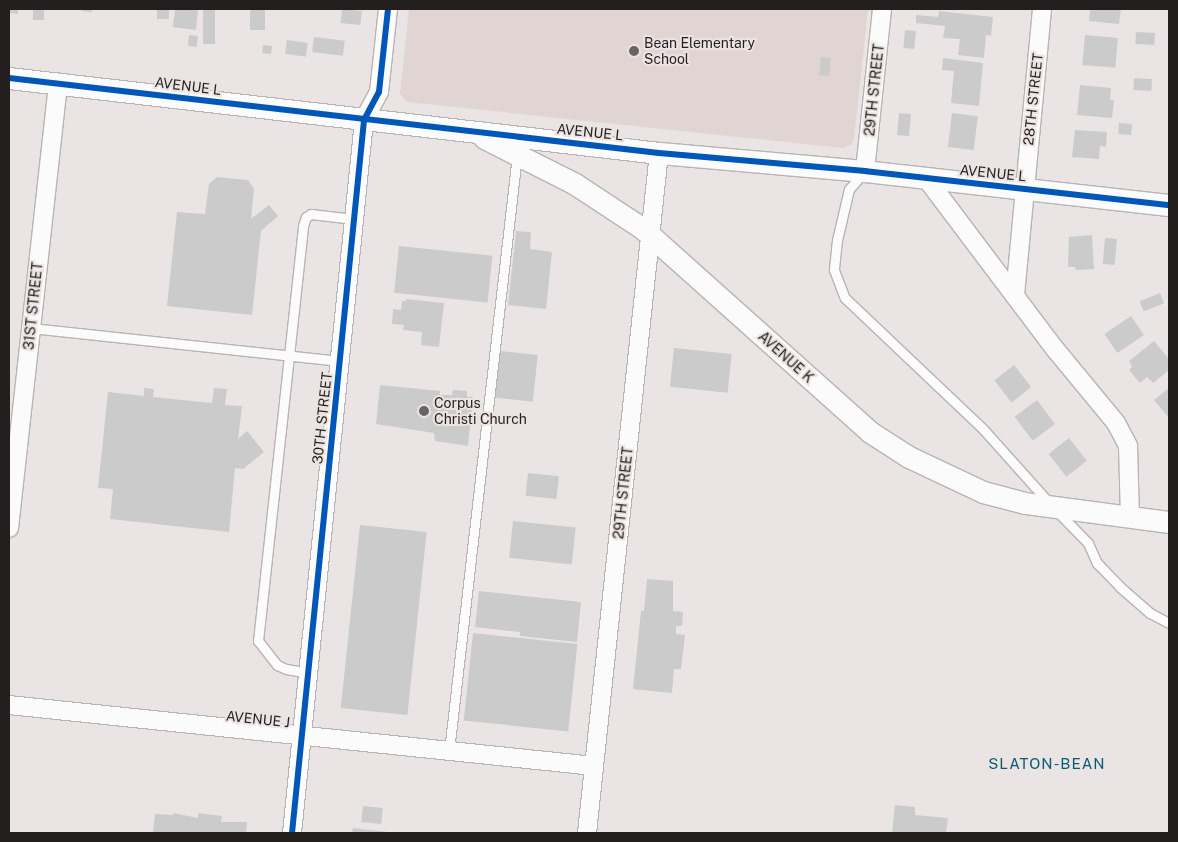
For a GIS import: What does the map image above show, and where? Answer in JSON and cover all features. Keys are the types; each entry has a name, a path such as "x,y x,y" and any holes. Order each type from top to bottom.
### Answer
{"street":[{"name":"30TH STREET","path":"292,833 364,120 379,92 388,9"},
{"name":"29TH STREET","path":"865,172 882,9"},
{"name":"28TH STREET","path":"1023,189 1042,9"},
{"name":"AVENUE L","path":"9,78 659,153 926,178 1169,205"},
{"name":"31ST STREET","path":"9,528 58,83"},
{"name":"AVENUE K","path":"471,132 575,184 618,210 651,235 870,432 909,457 957,481 1008,499 1053,507 1169,522"},
{"name":"29TH STREET","path":"587,833 659,153"},
{"path":"926,178 1054,349 1116,424 1128,446 1130,518"},
{"path":"1014,295 1023,189"},
{"name":"AVENUE J","path":"9,705 594,766"}],"lane":[{"path":"450,751 517,154"},
{"path":"865,172 849,189 837,240 834,270 845,298 983,429 1088,543 1097,563 1120,587 1150,613 1169,623"},
{"path":"309,673 286,670 276,665 258,640 306,218 312,214 354,219"},
{"path":"31,328 340,361"}],"shaded area":[{"name":"Bean Elementary School","path":"409,9 868,9 854,139 852,144 843,148 407,102 400,94"}],"building":[{"path":"9,9 18,9 18,14 9,13"},
{"path":"33,9 44,9 44,20 33,20"},
{"path":"82,9 92,9 92,12 82,11"},
{"path":"157,9 169,9 169,19 157,19"},
{"path":"175,9 198,9 196,30 173,27"},
{"path":"203,9 215,9 215,44 203,44"},
{"path":"250,9 265,9 265,30 250,30"},
{"path":"342,9 362,11 360,25 341,23"},
{"path":"1090,9 1121,9 1119,24 1089,21"},
{"path":"939,11 993,17 991,36 986,35 984,58 958,55 960,39 943,38 945,26 916,23 916,15 938,17"},
{"path":"905,30 916,31 914,49 903,48"},
{"path":"1136,32 1155,33 1154,45 1135,44"},
{"path":"189,35 198,36 197,47 188,46"},
{"path":"1085,35 1118,38 1115,68 1082,65"},
{"path":"314,37 345,41 343,56 312,52"},
{"path":"287,40 308,43 306,57 285,54"},
{"path":"263,45 272,46 271,54 262,53"},
{"path":"821,57 831,58 829,76 819,75"},
{"path":"943,58 983,63 979,106 951,103 954,71 942,70"},
{"path":"1134,78 1152,79 1151,91 1133,90"},
{"path":"1080,85 1111,88 1110,100 1114,100 1112,118 1077,115"},
{"path":"899,113 911,114 909,136 897,135"},
{"path":"952,113 978,116 974,150 948,147"},
{"path":"1119,123 1132,124 1131,135 1118,134"},
{"path":"1075,130 1107,132 1106,147 1100,146 1099,159 1072,157"},
{"path":"217,177 248,180 254,189 251,219 269,205 278,216 261,231 252,315 167,306 177,212 205,214 209,184"},
{"path":"516,231 531,232 530,249 552,252 546,309 508,305"},
{"path":"1092,235 1094,269 1076,270 1075,267 1068,267 1069,237"},
{"path":"1105,238 1117,239 1115,265 1103,264"},
{"path":"399,246 492,256 488,303 394,293"},
{"path":"1160,293 1164,303 1144,311 1140,301"},
{"path":"406,299 444,303 439,347 421,345 422,332 403,330 404,325 392,324 393,309 401,310 402,301 406,301"},
{"path":"1131,316 1144,335 1117,353 1104,334"},
{"path":"1154,341 1169,359 1169,370 1153,383 1147,377 1140,383 1129,370 1132,367 1129,361"},
{"path":"674,348 732,354 728,393 670,387"},
{"path":"500,351 538,355 533,402 495,398"},
{"path":"1014,365 1031,387 1012,402 994,380"},
{"name":"Corpus Christi Church","path":"380,385 440,391 440,395 452,395 453,390 467,391 467,397 473,397 468,446 435,441 434,433 376,424"},
{"path":"144,388 154,389 153,397 212,403 214,388 227,389 225,405 242,406 238,439 247,431 264,452 243,469 235,468 229,532 110,519 113,489 98,488 108,392 144,396"},
{"path":"1169,388 1169,416 1168,417 1154,400"},
{"path":"1037,400 1055,424 1033,441 1015,417"},
{"path":"1069,438 1087,461 1066,477 1049,454"},
{"path":"528,473 559,476 556,499 526,496"},
{"path":"513,521 576,528 572,564 509,558"},
{"path":"360,525 427,532 407,715 341,708"},
{"path":"647,579 673,581 673,611 683,612 682,626 676,626 676,634 685,635 681,669 674,669 672,693 633,689 641,611 644,611"},
{"path":"479,591 581,602 577,642 520,636 520,632 475,627"},
{"path":"473,633 577,644 568,731 464,721"},
{"path":"895,805 915,807 915,815 948,818 946,833 892,833"},
{"path":"363,806 383,808 381,824 361,822"},
{"path":"173,813 198,818 198,813 222,816 221,822 247,822 246,833 153,833 155,814 173,815"},
{"path":"353,828 388,832 388,833 352,833"}],"cycle path":[{"path":"292,833 364,120 379,92 388,9"},
{"path":"9,78 659,153 865,171 1169,205"}],"place":[{"name":"Bean Elementary School","path":"634,51"},
{"name":"Corpus Christi Church","path":"424,411"}],"district":[{"name":"SLATON-BEAN","path":"1047,764"}]}
